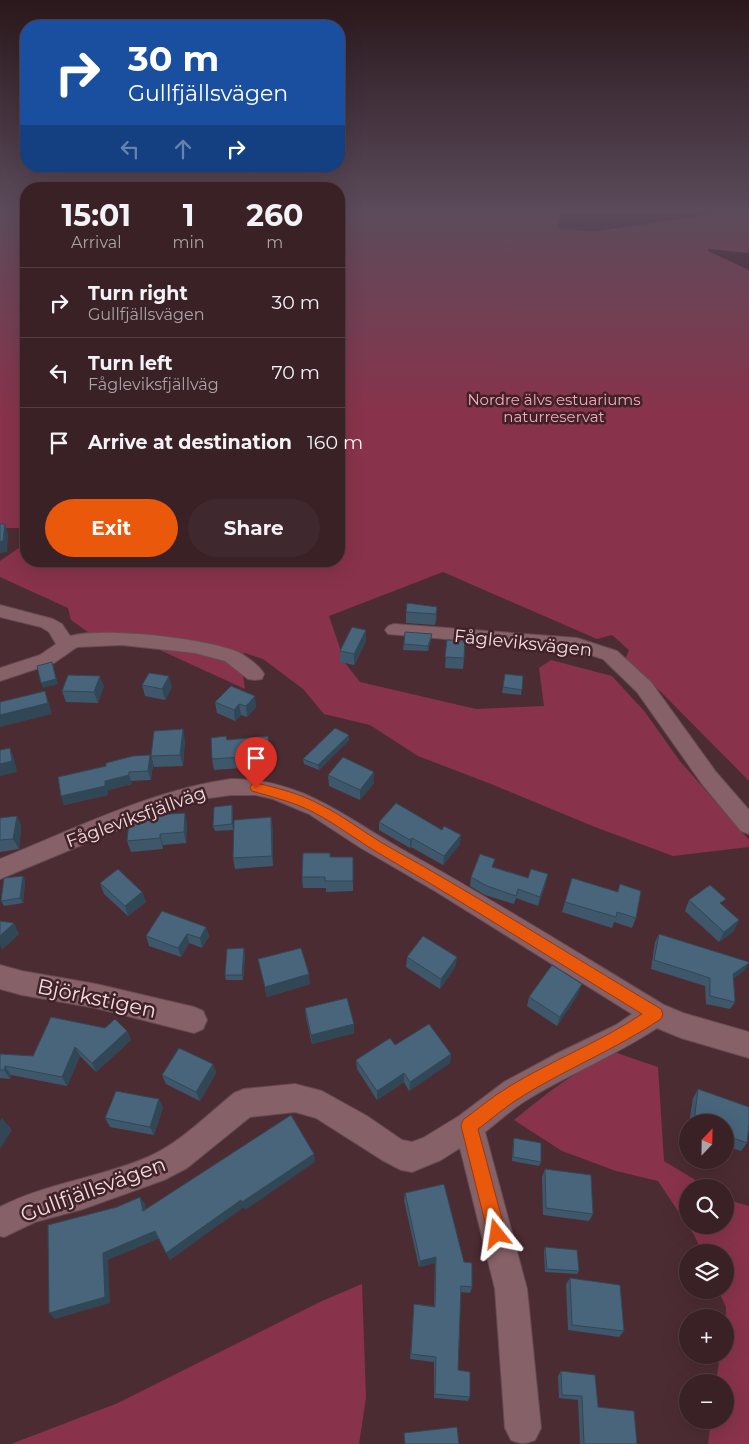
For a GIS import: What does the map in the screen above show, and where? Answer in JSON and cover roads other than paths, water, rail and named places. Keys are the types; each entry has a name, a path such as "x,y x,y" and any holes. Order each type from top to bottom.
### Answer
{"street":[{"path":"0,611 46,623 56,628 66,645"},
{"name":"Fågleviksvägen","path":"394,630 577,644 610,655 644,687 709,778 749,824"},
{"path":"0,675 34,665 47,659 66,645 80,640 122,639 195,647 232,657 255,674"},
{"name":"Fågleviksfjällväg","path":"0,869 154,806 186,796 217,788 256,788 277,792 317,808 369,842 443,884 655,1014 681,1025 749,1045"},
{"name":"Björkstigen","path":"0,976 22,983 96,996 194,1020"},
{"name":"Gullfjällsvägen","path":"4,1222 30,1208 83,1194 154,1170 177,1158 244,1103 295,1098 322,1105 392,1150 401,1155 412,1157 431,1150 469,1126 514,1092 568,1062 625,1034 655,1014"},
{"path":"469,1126 511,1288 523,1428"}],"park label":[{"name":"Nordre älvs estuariums naturreservat","path":"554,408"}]}
